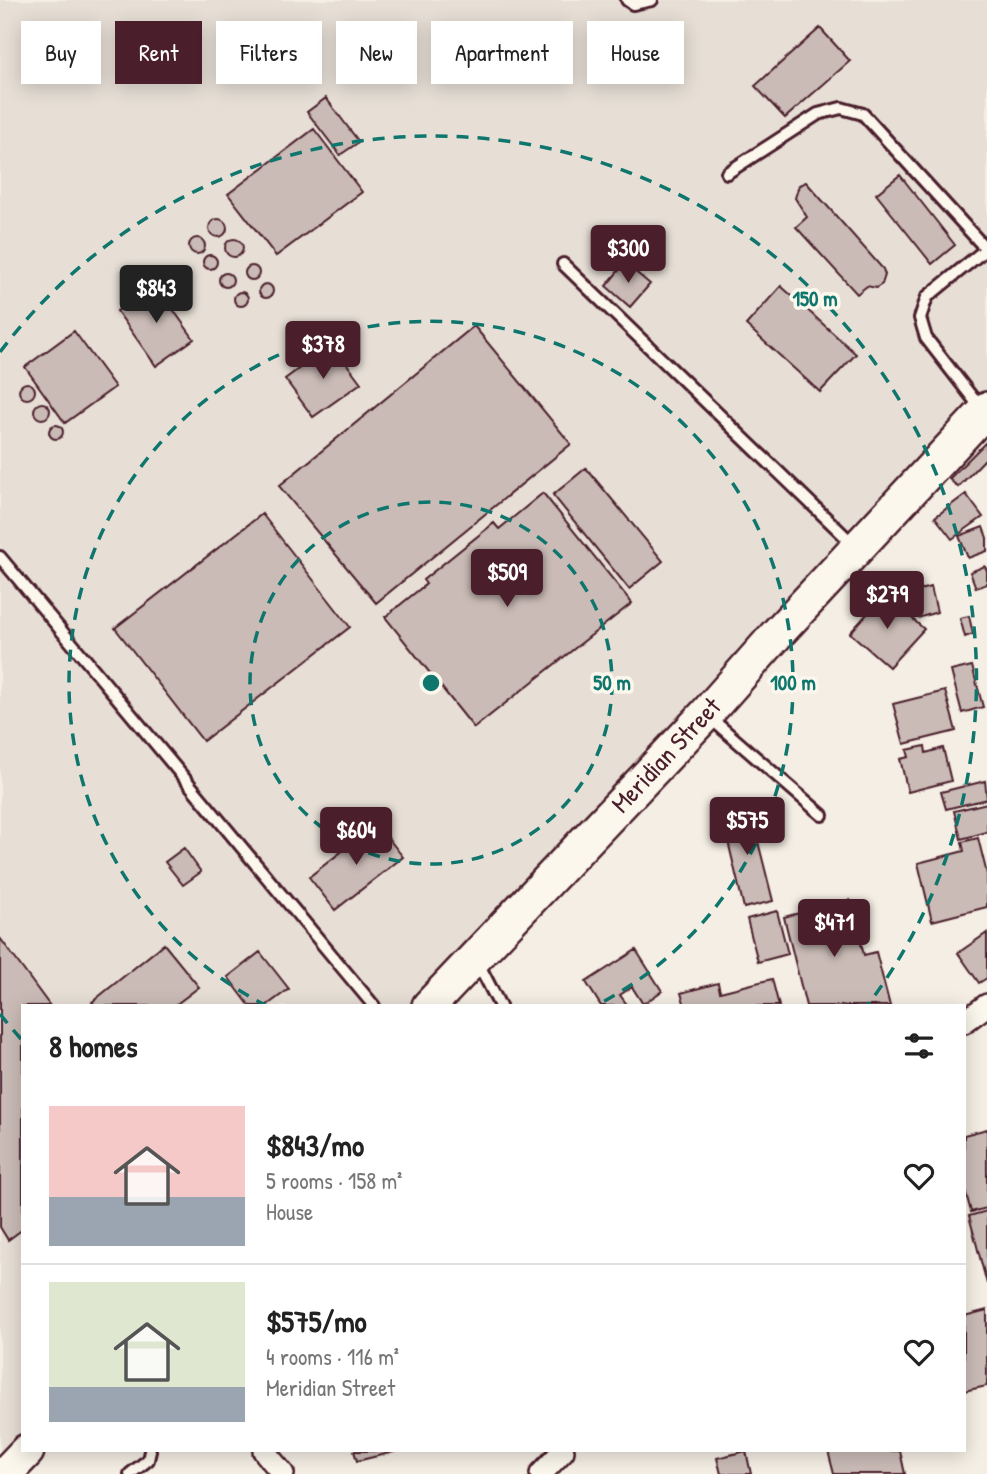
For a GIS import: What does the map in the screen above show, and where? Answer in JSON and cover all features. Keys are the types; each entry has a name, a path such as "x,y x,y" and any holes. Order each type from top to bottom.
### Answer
{"main road":[{"name":"Meridian Street","path":"431,1004 706,714 985,411"}],"street":[{"path":"966,1021 987,1005"},
{"path":"265,1452 283,1474"},
{"path":"541,1474 562,1452"}],"lane":[{"path":"627,0 633,4 652,0"},
{"path":"727,173 818,114 841,108 863,114 987,249 927,298 920,318 926,338 985,411"},
{"path":"564,264 857,548"},
{"path":"0,556 372,1004"},
{"path":"706,714 822,816"},
{"path":"475,957 499,1004"},
{"path":"130,1474 148,1460 150,1452"}],"shaded area":[{"path":"0,0 987,0 987,421 445,1004 21,1004 22,1452 0,1474"}],"building":[{"path":"820,28 850,61 785,118 755,86"},
{"path":"326,98 359,142 340,155 307,112"},
{"path":"314,129 362,192 276,256 228,194"},
{"path":"900,175 955,245 932,264 876,194"},
{"path":"806,182 883,269 885,275 882,284 876,288 867,286 857,294 796,227 807,217 795,198 799,185"},
{"path":"214,219 222,219 227,228 225,235 214,237 209,232 209,224"},
{"path":"197,238 205,246 197,254 189,246"},
{"path":"234,239 242,244 243,248 238,256 234,257 226,252 225,248 230,240"},
{"path":"207,255 213,255 217,262 213,269 207,269 203,265 203,259"},
{"path":"625,263 650,284 630,307 606,286"},
{"path":"249,266 255,266 259,273 255,280 249,280 245,276 245,270"},
{"path":"223,273 229,273 233,280 229,287 223,287 219,283 219,277"},
{"path":"155,284 194,339 156,366 117,311"},
{"path":"263,284 269,284 273,291 269,298 263,298 259,294 259,288"},
{"path":"781,286 856,354 820,392 746,325"},
{"path":"241,292 246,294 246,304 241,306 236,304 234,299 236,294"},
{"path":"474,326 571,444 376,603 279,486"},
{"path":"74,331 115,387 65,423 25,367"},
{"path":"332,344 361,383 313,417 285,379"},
{"path":"27,383 35,391 27,399 19,391"},
{"path":"39,403 45,403 50,411 48,417 39,419 34,414 34,408"},
{"path":"53,425 59,425 63,432 59,439 53,439 49,435 49,429"},
{"path":"986,442 987,457 958,487 949,479"},
{"path":"586,468 663,561 629,589 553,495"},
{"path":"543,493 632,603 474,728 385,617 426,584 423,580 494,523 499,529"},
{"path":"966,494 983,517 952,539 935,517"},
{"path":"262,514 350,627 203,741 115,628"},
{"path":"983,527 987,538 987,551 968,558 959,536"},
{"path":"985,566 987,584 976,588 970,572"},
{"path":"931,587 937,612 918,618 911,592"},
{"path":"885,594 924,629 889,667 850,633"},
{"path":"969,616 973,634 965,637 960,618"},
{"path":"972,666 983,707 962,713 951,671"},
{"path":"945,691 956,731 904,744 893,704"},
{"path":"925,746 926,753 943,748 951,781 908,792 900,759 909,757 907,750"},
{"path":"985,781 987,799 946,809 941,792"},
{"path":"987,803 987,832 961,839 954,811"},
{"path":"749,806 773,901 744,908 721,812"},
{"path":"377,824 403,857 335,910 309,877"},
{"path":"978,838 987,874 987,907 932,921 918,863 964,851 962,842"},
{"path":"184,848 201,872 183,885 165,862"},
{"path":"850,900 864,955 876,952 889,1004 806,1004 784,917"},
{"path":"777,911 788,954 758,962 747,919"},
{"path":"987,933 987,978 979,983 958,953"},
{"path":"0,938 49,1004 21,1004 21,1230 8,1240 0,1227"},
{"path":"164,944 199,987 177,1004 92,1002"},
{"path":"636,950 662,991 643,1004 632,987 620,995 627,1004 600,1004 586,982"},
{"path":"260,952 289,989 269,1004 248,1004 228,977"},
{"path":"772,979 778,1004 684,1004 681,993 718,983 720,992"},
{"path":"987,1129 987,1208 971,1212 966,1193 966,1134"},
{"path":"987,1211 987,1284 969,1216"},
{"path":"987,1310 987,1386 966,1391 966,1315"},
{"path":"354,1452 394,1452 357,1461"},
{"path":"746,1452 751,1474 721,1474 717,1458"},
{"path":"828,1452 900,1452 905,1474 834,1474"}]}
